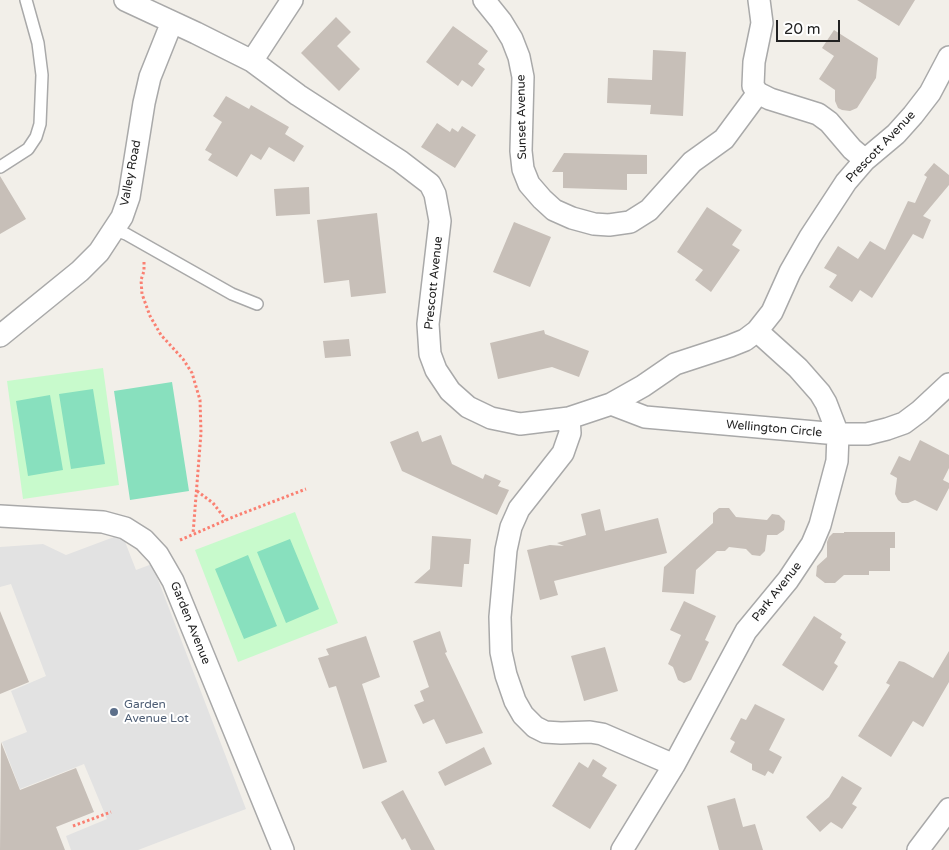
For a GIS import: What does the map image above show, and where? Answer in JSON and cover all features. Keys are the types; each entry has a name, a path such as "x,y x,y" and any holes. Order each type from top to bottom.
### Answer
{"street":[{"name":"Prescott Avenue","path":"125,0 252,61 298,95 400,161 430,184 435,194 440,221 428,324 430,354 436,370 450,391 468,407 491,418 520,424 569,418 611,404 643,386 675,364 745,340 757,331 772,312 790,272 810,237 846,182 865,160 896,134 913,115 930,92 949,57"},
{"path":"252,61 292,0"},
{"name":"Sunset Avenue","path":"484,0 508,33 519,57 523,77 521,152 523,169 529,184 554,210 572,218 594,224 609,225 630,222 649,210 692,162 724,139 758,92"},
{"path":"759,0 762,23 752,79 753,86 758,92 770,99 818,114 830,122 852,149 865,160"},
{"name":"Valley Road","path":"0,336 80,271 99,252 115,230 129,197 150,77 172,22"},
{"name":"Wellington Circle","path":"611,404 645,417 838,434 820,393 798,368 757,331"},
{"path":"838,434 867,434 887,430 904,423 932,401 949,384"},
{"path":"569,418 570,433 563,453 519,510 511,527 506,550 500,617 501,652 506,675 515,701 523,714 535,727 545,732 590,732 602,734 674,765"},
{"name":"Park Avenue","path":"622,850 674,765 746,632 788,580 812,544 820,525 837,461 838,434"},
{"name":"Garden Avenue","path":"0,516 103,522 125,528 144,540 158,555 173,581 283,850"},
{"path":"918,850 949,809"}],"lane":[{"path":"0,167 28,149 36,137 40,124 42,75 38,44 26,0"},
{"path":"115,230 144,244 232,294 257,304"}],"path":[{"path":"144,244 144,271 140,280 142,294 150,316 161,335 183,359 192,373 200,400 201,433 194,534"},
{"path":"180,540 226,520 306,490"},
{"path":"197,491 213,503 226,520"},
{"path":"73,826 111,812"}],"green space":[{"path":"103,368 119,485 23,499 7,381"},
{"path":"172,382 189,491 130,500 114,391"},
{"path":"93,389 105,464 71,469 59,394"},
{"path":"50,395 63,470 28,476 16,401"},
{"path":"295,512 338,623 238,662 195,550"},
{"path":"290,539 319,609 286,623 257,552"},
{"path":"248,555 277,626 244,639 215,569"}],"shaded area":[{"name":"Garden Avenue Lot","path":"122,534 136,570 152,564 246,809 138,850 71,850 66,836 107,819 84,764 20,789 2,742 27,732 11,691 46,676 11,584 0,587 0,547 43,544 66,555"}],"building":[{"path":"857,0 915,0 899,26"},
{"path":"336,17 351,32 337,46 360,69 339,91 301,53"},
{"path":"453,26 488,51 478,64 485,69 472,87 462,80 458,86 426,62"},
{"path":"834,30 878,58 876,78 857,108 850,111 838,108 835,101 835,90 819,79 834,56 822,48"},
{"path":"653,50 686,52 683,116 650,114 651,105 607,103 608,78 652,80"},
{"path":"226,96 249,109 251,105 289,127 285,134 304,146 294,162 269,147 261,160 251,154 237,177 208,160 212,154 205,150 222,122 213,116"},
{"path":"437,123 450,132 452,128 458,132 462,126 476,135 455,168 421,147"},
{"path":"564,153 647,155 647,174 627,174 627,190 563,188 563,172 552,172"},
{"path":"934,163 949,175 949,185 923,216 931,220 923,239 913,234 872,298 860,290 852,302 829,287 837,275 824,268 838,246 858,259 870,241 885,250 908,201 915,203 927,177 924,175"},
{"path":"0,176 26,219 0,234"},
{"path":"309,187 310,214 276,216 274,189"},
{"path":"707,207 742,230 732,245 740,250 711,292 695,280 703,270 677,252"},
{"path":"377,213 386,293 351,297 349,280 324,283 317,220"},
{"path":"514,222 551,237 530,287 493,272"},
{"path":"544,330 545,334 589,351 579,377 552,367 498,379 490,343"},
{"path":"349,339 351,356 325,358 323,341"},
{"path":"418,431 422,442 441,435 452,464 483,479 485,474 501,481 498,486 509,490 497,515 402,471 390,442"},
{"path":"920,440 949,455 949,468 943,480 949,483 949,488 937,511 915,500 902,503 898,500 895,494 897,478 890,474 899,456 910,461"},
{"path":"719,508 729,508 736,517 767,520 772,514 779,515 785,521 784,530 777,535 767,535 765,551 760,556 752,555 746,549 729,547 725,551 717,551 696,570 694,594 662,592 664,567 713,523 713,513"},
{"path":"600,509 605,531 658,518 667,553 554,581 558,595 540,600 527,550 550,545 564,546 557,543 586,535 581,514"},
{"path":"895,532 895,548 890,548 890,571 869,571 869,575 844,575 835,583 825,583 816,576 817,566 827,557 829,537 833,533"},
{"path":"432,536 471,539 469,564 464,564 462,587 414,583 430,569"},
{"path":"684,601 716,616 705,640 709,642 691,680 684,683 678,680 673,667 668,664 681,635 670,630"},
{"path":"0,611 29,682 0,694"},
{"path":"814,616 842,634 840,638 846,642 834,663 838,666 823,691 782,665"},
{"path":"440,631 447,652 445,653 483,733 446,744 434,719 423,724 414,705 424,701 420,691 429,687 413,641"},
{"path":"366,636 380,677 362,684 387,762 363,769 336,686 329,688 318,658 329,655 326,649"},
{"path":"605,647 618,691 584,701 571,656"},
{"path":"949,651 949,682 923,727 913,721 891,757 858,736 890,685 886,683 899,661 933,678"},
{"path":"755,704 785,719 769,750 782,757 773,774 768,771 765,776 752,770 752,764 730,752 735,742 730,739 741,718 746,720"},
{"path":"1,742 20,790 76,768 94,812 56,827 65,850 0,850"},
{"path":"484,747 492,764 445,786 438,772"},
{"path":"593,759 607,768 602,776 617,785 590,829 552,806 579,762 588,768"},
{"path":"842,776 862,788 852,804 857,807 842,829 831,822 820,832 806,817 829,797"},
{"path":"403,790 435,850 411,850 405,838 402,840 381,802"},
{"path":"735,798 743,827 755,824 763,850 719,850 707,806"}],"place":[{"name":"Garden Avenue Lot","path":"114,712"}]}
